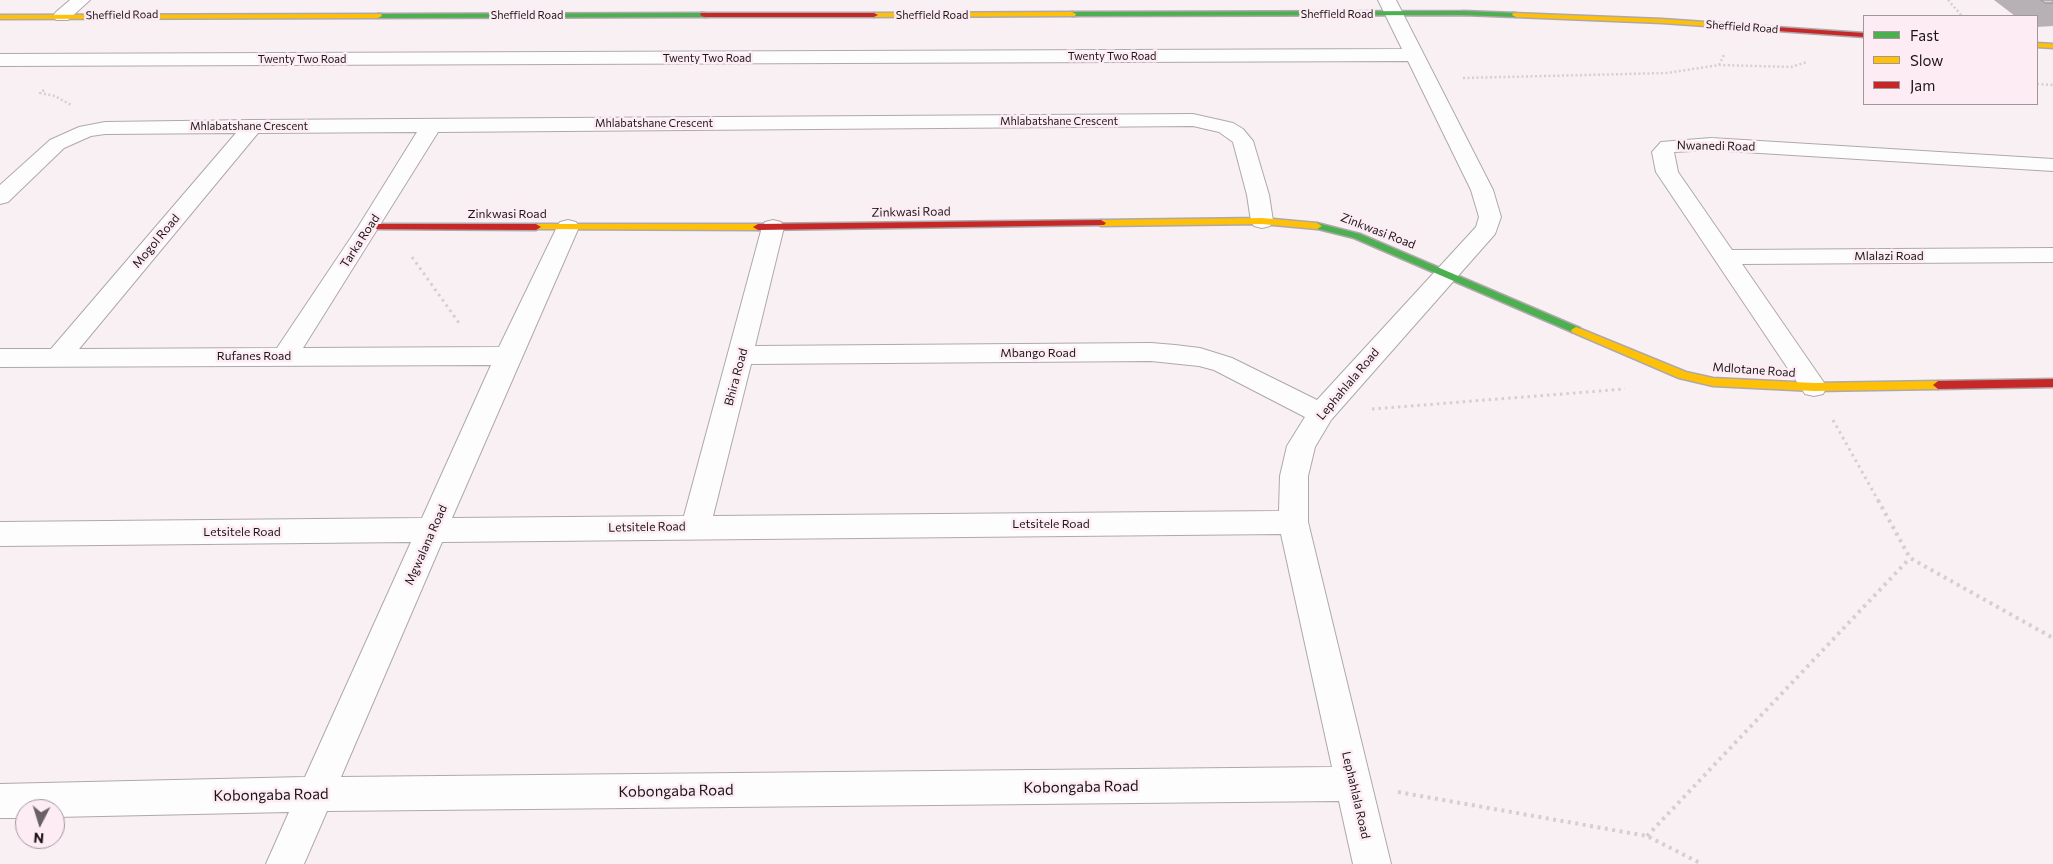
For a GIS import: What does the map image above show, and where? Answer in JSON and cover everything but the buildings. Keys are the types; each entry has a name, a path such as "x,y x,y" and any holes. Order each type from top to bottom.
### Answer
{"street":[{"path":"62,16 81,0"},
{"name":"Sheffield Road","path":"0,17 1391,7 1463,13 1653,21 1863,35"},
{"name":"Lephahlala Road","path":"1372,864 1293,522 1294,476 1301,446 1321,413 1445,273 1487,229 1490,217 1482,190 1391,7"},
{"path":"2038,45 2053,46"},
{"name":"Twenty Two Road","path":"8,60 1415,55"},
{"path":"0,71 8,60"},
{"name":"Mhlabatshane Crescent","path":"0,197 56,144 86,131 128,127 1193,120 1226,127 1236,133 1243,141 1258,195 1262,221"},
{"name":"Tarka Road","path":"285,356 369,228 432,124"},
{"name":"Mogol Road","path":"59,356 253,126"},
{"name":"Nwanedi Road","path":"1814,387 1667,172 1663,152 1668,146 1710,144 2053,165"},
{"name":"Zinkwasi Road","path":"369,228 773,227 1262,221 1308,224 1332,228 1357,236 1445,273"},
{"name":"Mgwalana Road","path":"285,864 508,356 568,227"},
{"name":"Bhira Road","path":"696,526 742,355 773,227"},
{"name":"Mlalazi Road","path":"1725,257 2053,256"},
{"name":"Mdlotane Road","path":"1445,273 1683,375 1713,382 1814,387 2053,383"},
{"name":"Mbango Road","path":"742,355 1141,352 1175,354 1200,357 1223,364 1321,413"},
{"name":"Rufanes Road","path":"0,358 59,356 508,356"},
{"name":"Letsitele Road","path":"0,534 696,526 1293,522"},
{"name":"Kobongaba Road","path":"0,801 315,794 1353,784"}],"path":[{"path":"1948,0 1961,15"},
{"path":"81,60 40,93 55,96 68,102 83,118 86,131"},
{"path":"1427,79 1562,74 1667,73 1719,65 1791,67 1814,60"},
{"path":"2038,84 2053,85"},
{"path":"397,228 401,242 473,342 470,356"},
{"path":"1814,387 1910,558 2053,638"},
{"path":"1321,413 1635,388"},
{"path":"1647,836 1910,558"},
{"path":"1353,784 1647,836 1702,864"}],"traffic: fast":[{"path":"1072,14 1463,13 1516,15"},
{"path":"378,16 704,15"},
{"path":"1317,226 1357,236 1576,330"}],"traffic: slow":[{"path":"874,15 1072,14"},
{"path":"1516,15 1662,21 1778,29"},
{"path":"0,17 378,16"},
{"path":"2038,45 2053,46"},
{"path":"1101,223 1262,221 1317,226"},
{"path":"536,227 758,227"},
{"path":"1576,330 1683,375 1713,382 1814,387 1938,385"}],"traffic: jam":[{"path":"704,15 874,15"},
{"path":"1778,29 1863,35"},
{"path":"758,227 1101,223"},
{"path":"369,227 536,227"},
{"path":"1938,385 2053,383"}]}
